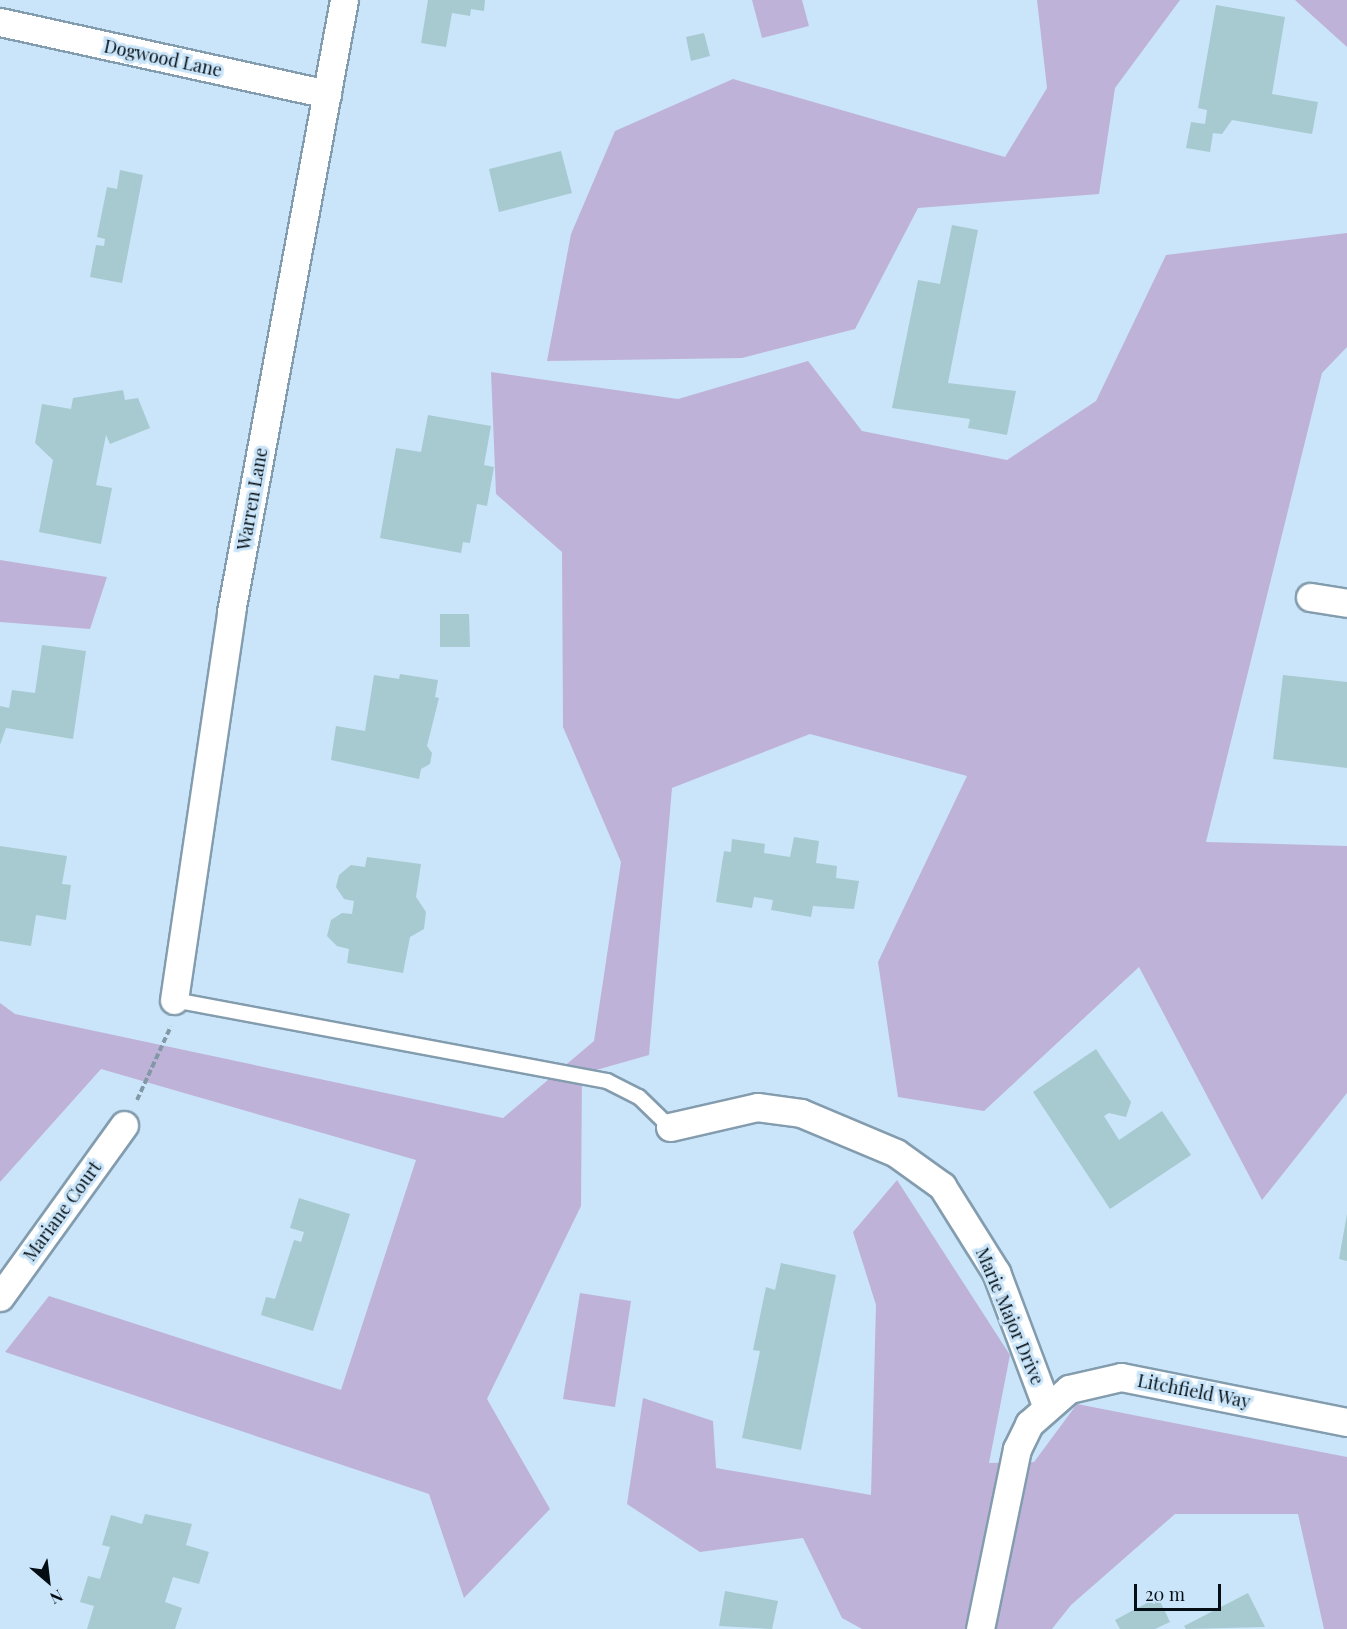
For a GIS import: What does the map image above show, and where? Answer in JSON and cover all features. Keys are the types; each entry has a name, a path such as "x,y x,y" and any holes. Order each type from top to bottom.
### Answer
{"street":[{"name":"Warren Lane","path":"174,1000 231,612 344,0"},
{"name":"Dogwood Lane","path":"0,22 327,93"},
{"path":"1310,597 1347,603"},
{"name":"Marie Major Drive","path":"670,1127 757,1107 801,1113 896,1153 942,1186 996,1272 1046,1405 1017,1449 980,1629"},
{"name":"Mariane Court","path":"0,1298 124,1125"},
{"name":"Litchfield Way","path":"1046,1405 1069,1389 1121,1377 1347,1422"}],"lane":[{"path":"174,1000 607,1081 639,1097 670,1127"}],"path":[{"path":"124,1125 171,1032 174,1000"}],"shaded area":[{"path":"752,0 802,0 809,26 762,38"},
{"path":"1037,0 1180,0 1115,88 1099,194 918,208 855,329 742,358 547,361 571,234 615,131 733,79 1005,157 1047,88"},
{"path":"1295,0 1347,0 1347,47"},
{"path":"1347,233 1347,347 1322,373 1206,842 1347,846 1347,1093 1262,1200 1139,967 984,1111 898,1097 878,962 967,776 810,734 672,788 649,1055 582,1074 581,1206 487,1399 550,1509 464,1598 429,1494 5,1352 49,1296 341,1390 416,1160 101,1069 0,1182 0,1003 15,1014 503,1118 594,1041 621,862 563,727 562,552 496,494 491,372 678,399 808,361 862,431 1007,460 1096,401 1166,255"},
{"path":"0,560 107,577 90,629 0,622"},
{"path":"897,1180 1010,1355 989,1463 1034,1462 1077,1404 1347,1457 1347,1629 1324,1629 1298,1514 1175,1514 1071,1605 1052,1629 862,1629 842,1618 803,1538 700,1552 627,1504 643,1398 713,1421 716,1468 871,1495 876,1305 853,1232"},
{"path":"580,1293 631,1301 615,1407 563,1399"}],"building":[{"path":"428,0 485,0 484,11 471,9 470,16 452,13 446,47 421,43"},
{"path":"1216,5 1285,17 1272,94 1318,102 1312,134 1232,120 1222,134 1213,133 1210,152 1186,148 1191,122 1205,124 1207,110 1198,108"},
{"path":"704,33 710,56 691,61 686,37"},
{"path":"561,151 572,193 499,212 489,169"},
{"path":"120,170 143,175 122,283 90,277 96,245 104,246 105,239 97,237 107,187 117,189"},
{"path":"952,225 978,230 948,383 1016,391 1007,435 968,428 970,419 892,408 918,280 940,284"},
{"path":"123,390 125,400 138,398 150,428 110,444 106,435 96,485 112,488 101,544 39,532 53,460 35,443 42,404 71,409 73,398"},
{"path":"428,415 491,426 484,465 494,467 487,506 477,504 470,543 463,542 461,553 380,538 396,448 421,452"},
{"path":"440,614 469,614 470,647 440,647"},
{"path":"42,645 86,651 73,739 6,728 0,745 0,706 9,708 12,690 35,693"},
{"path":"400,674 438,680 435,697 439,698 427,746 432,753 430,764 421,769 419,779 331,760 336,726 365,731 374,675 399,679"},
{"path":"1283,675 1347,682 1347,768 1273,759"},
{"path":"794,837 819,841 816,863 837,866 836,878 859,881 854,909 813,906 811,917 771,910 773,900 754,897 752,908 716,902 724,851 731,852 732,839 765,844 764,853 790,857"},
{"path":"0,846 67,856 62,884 71,885 66,920 36,915 31,946 0,941"},
{"path":"367,857 421,864 416,897 426,912 424,929 410,937 403,973 347,963 349,949 337,946 327,936 331,920 342,913 352,914 354,901 344,899 336,887 339,875 351,865 365,867"},
{"path":"1096,1049 1131,1102 1126,1117 1109,1113 1104,1116 1119,1140 1162,1111 1191,1155 1110,1209 1033,1092"},
{"path":"299,1198 350,1214 313,1331 261,1315 266,1297 275,1299 294,1240 301,1242 304,1232 290,1228"},
{"path":"1347,1214 1347,1261 1339,1259"},
{"path":"781,1263 836,1275 801,1450 742,1438 760,1351 753,1350 766,1287 775,1290"},
{"path":"145,1514 192,1524 186,1545 209,1552 199,1584 173,1577 165,1602 182,1608 175,1629 87,1629 94,1606 80,1602 88,1576 100,1579 110,1547 102,1545 111,1515 142,1524"},
{"path":"725,1591 778,1601 772,1629 719,1626"},
{"path":"1248,1593 1265,1627 1186,1629 1184,1626"},
{"path":"1158,1597 1170,1622 1155,1629 1120,1629 1115,1620"}]}
